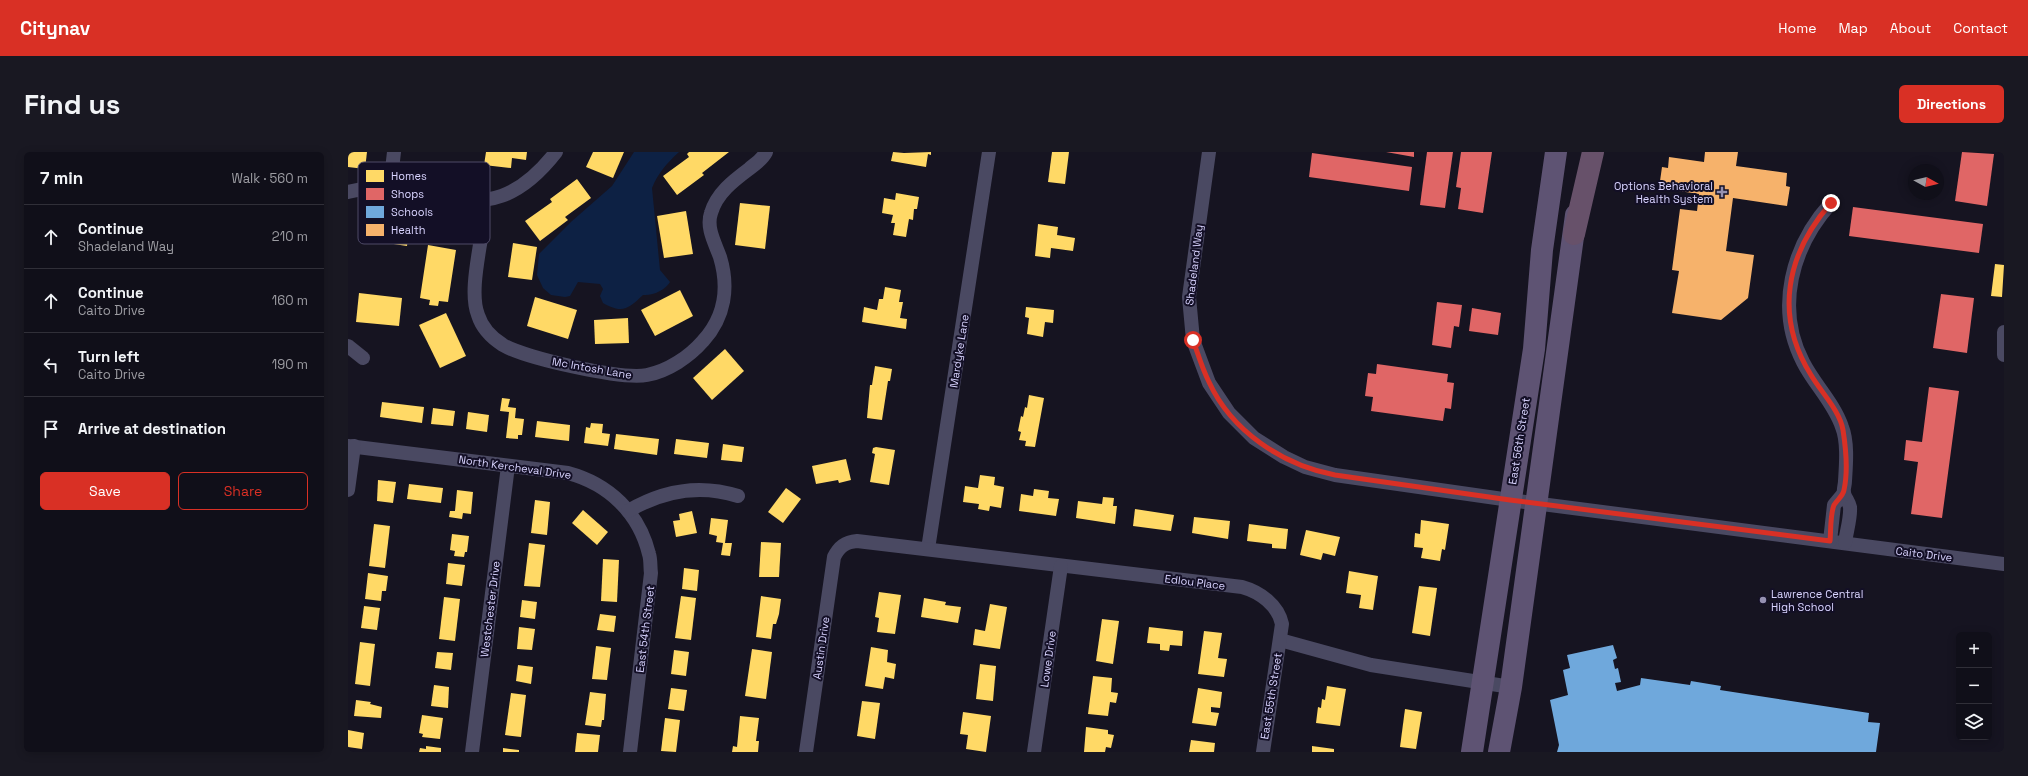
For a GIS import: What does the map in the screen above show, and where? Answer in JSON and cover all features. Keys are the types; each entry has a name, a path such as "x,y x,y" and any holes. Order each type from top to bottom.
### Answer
{"highway":[{"path":"1574,234 1594,152"}],"main road":[{"name":"East 56th Street","path":"1499,752 1511,687 1542,250 1556,152"},
{"name":"East 56th Street","path":"1472,752 1483,682 1523,502 1574,234 1583,152"}],"street":[{"path":"393,162 394,152"},
{"path":"490,199 503,196 521,186 544,168 556,152"},
{"name":"Mc Intosh Lane","path":"481,244 474,305 481,322 492,337 513,350 559,363 633,376 648,375 670,366 695,350 714,327 723,305 725,283 723,267 712,237 711,213 722,192 756,164 766,152"},
{"name":"Mardyke Lane","path":"928,549 989,152"},
{"name":"Shadeland Way","path":"1210,152 1191,283 1189,309 1193,340 1202,368 1212,389 1229,413 1263,445 1284,457 1316,470 1335,475 1523,502"},
{"path":"348,192 358,191"},
{"path":"1831,203 1811,227 1791,278 1788,296 1790,330 1803,362 1836,414 1843,428 1846,470 1844,493 1850,507 1845,543"},
{"path":"2004,332 2004,355"},
{"path":"348,346 363,358"},
{"path":"348,490 351,446"},
{"name":"North Kercheval Drive","path":"351,446 568,473 607,490 628,511"},
{"name":"Westchester Drive","path":"472,752 508,466"},
{"path":"628,511 655,498 685,491 709,491 738,496"},
{"path":"1830,541 1834,505 1844,493"},
{"name":"Caito Drive","path":"1523,502 2004,564"},
{"name":"East 54th Street","path":"628,511 641,531 649,555 651,573 630,752"},
{"name":"Edlou Place","path":"842,546 851,542 861,541 1245,588 1262,596 1274,608 1282,624 1280,640"},
{"name":"Austin Drive","path":"806,752 834,557 842,546"},
{"name":"Lowe Drive","path":"1034,752 1061,566"},
{"path":"1280,640 1371,665 1511,687"},
{"name":"East 55th Street","path":"1263,752 1280,640"}],"water":[{"path":"634,152 679,152 663,168 652,188 660,270 670,282 665,288 658,292 651,295 643,295 629,307 620,309 603,303 600,296 603,289 600,284 578,282 570,296 565,297 551,295 543,288 537,275 539,254 572,221 612,186"}],"building: Homes":[{"path":"348,152 367,152 366,162 358,162 358,168 348,167"},
{"path":"486,152 527,152 526,160 512,158 511,168 490,166 490,162 484,162"},
{"path":"593,152 624,152 613,178 586,167"},
{"path":"689,152 729,152 702,173 704,175 677,195 663,176 689,157 687,154"},
{"path":"893,152 931,152 931,155 928,154 926,167 891,161"},
{"path":"1052,152 1069,152 1065,184 1048,182"},
{"path":"577,179 591,198 565,217 568,220 540,241 525,221 552,202 550,199"},
{"path":"896,193 919,197 917,209 914,209 913,220 909,219 906,237 893,235 895,223 891,223 893,215 882,213 884,198 895,200"},
{"path":"740,203 770,206 765,249 735,245"},
{"path":"686,211 693,254 664,258 657,216"},
{"path":"1038,224 1058,227 1057,235 1075,238 1073,251 1051,248 1050,258 1035,256"},
{"path":"513,243 537,247 532,280 508,277"},
{"path":"394,244 407,244 407,246"},
{"path":"428,245 456,250 448,302 439,301 438,306 429,305 430,300 420,298"},
{"path":"1995,264 2004,265 2002,297 1991,296"},
{"path":"885,287 901,290 899,302 903,302 900,318 907,319 906,329 862,322 864,307 877,310 879,299 883,299"},
{"path":"680,290 693,316 655,336 641,310"},
{"path":"359,293 402,298 399,326 356,322"},
{"path":"535,297 577,310 568,339 527,326"},
{"path":"1026,307 1054,310 1053,323 1045,322 1043,337 1027,334 1029,318 1025,317"},
{"path":"446,313 466,356 440,368 419,325"},
{"path":"628,318 629,343 595,344 594,320"},
{"path":"725,349 744,371 712,400 693,378"},
{"path":"875,366 892,369 890,381 888,381 882,420 867,418 870,385 872,385"},
{"path":"1029,395 1044,398 1035,447 1025,446 1026,441 1019,440 1021,432 1018,431 1021,416 1023,417 1025,407 1027,408"},
{"path":"502,398 510,399 508,407 516,408 515,418 524,419 522,435 518,435 518,439 506,438 509,412 500,411"},
{"path":"382,402 424,407 422,423 380,417"},
{"path":"433,408 455,411 453,426 431,424"},
{"path":"468,412 489,415 487,432 466,429"},
{"path":"537,421 570,425 569,441 535,437"},
{"path":"591,423 603,424 602,433 610,434 608,446 584,443 586,427 590,428"},
{"path":"616,434 659,439 657,455 614,449"},
{"path":"676,439 709,443 707,458 674,454"},
{"path":"723,444 744,447 742,462 721,460"},
{"path":"876,447 895,450 889,485 870,482 875,454 872,453 873,448"},
{"path":"846,459 851,480 839,483 838,480 816,484 812,466"},
{"path":"980,475 995,477 994,485 1004,487 1001,508 990,506 989,511 978,509 979,504 963,502 965,486 978,488"},
{"path":"378,480 396,482 393,503 377,501"},
{"path":"409,484 443,488 441,503 407,499"},
{"path":"786,488 801,499 783,523 768,512"},
{"path":"1034,489 1049,491 1048,498 1059,499 1056,516 1019,511 1021,494 1033,496"},
{"path":"457,490 473,492 471,514 463,513 462,519 449,517 450,511 455,511"},
{"path":"1103,497 1114,498 1113,506 1117,506 1115,524 1076,518 1078,501 1102,504"},
{"path":"535,500 550,502 547,535 531,533"},
{"path":"1135,509 1174,515 1171,531 1133,526"},
{"path":"583,510 608,532 597,545 572,523"},
{"path":"692,511 697,533 676,537 673,521 680,520 679,514"},
{"path":"1194,517 1230,521 1228,539 1192,533"},
{"path":"711,518 728,520 725,543 732,543 730,556 721,555 723,543 716,542 717,536 709,534"},
{"path":"1421,520 1449,524 1445,550 1442,549 1440,561 1421,558 1423,548 1414,547 1415,533 1420,534"},
{"path":"374,524 390,526 385,568 369,566"},
{"path":"1249,524 1288,529 1286,549 1272,548 1272,544 1247,541"},
{"path":"1306,530 1340,537 1335,556 1323,553 1321,560 1300,555"},
{"path":"452,534 469,536 467,552 465,552 464,557 454,556 455,551 450,550"},
{"path":"761,542 781,543 779,577 759,577"},
{"path":"529,543 545,545 540,587 524,586"},
{"path":"603,559 619,560 617,602 601,601"},
{"path":"448,563 465,565 462,586 446,584"},
{"path":"684,568 699,570 697,591 682,589"},
{"path":"1349,571 1378,576 1373,610 1359,608 1361,595 1346,593"},
{"path":"368,573 388,576 386,591 382,591 381,601 365,599"},
{"path":"1419,586 1437,588 1430,636 1412,633"},
{"path":"879,592 901,595 895,634 877,632 879,618 875,617"},
{"path":"681,596 696,598 691,640 675,638"},
{"path":"761,596 781,599 776,624 773,624 771,639 756,637"},
{"path":"444,597 460,599 455,641 439,639"},
{"path":"924,598 946,602 945,605 961,607 958,623 921,617"},
{"path":"522,600 537,602 535,619 520,617"},
{"path":"990,604 1007,607 1000,649 973,645 975,629 985,631"},
{"path":"364,606 380,608 377,630 361,628"},
{"path":"600,614 616,616 614,632 597,630"},
{"path":"1102,619 1119,621 1113,664 1096,661"},
{"path":"519,627 535,629 532,650 517,649"},
{"path":"1149,627 1183,631 1182,646 1170,645 1169,651 1160,650 1160,644 1147,643"},
{"path":"1204,631 1222,633 1218,658 1227,659 1224,677 1198,674"},
{"path":"360,642 375,644 370,686 355,684"},
{"path":"596,646 611,648 607,680 592,679"},
{"path":"871,647 888,650 887,662 896,664 894,679 885,677 883,689 865,686"},
{"path":"752,649 772,652 766,699 745,696"},
{"path":"674,650 689,652 686,676 671,674"},
{"path":"437,652 453,653 451,670 435,668"},
{"path":"980,664 996,666 993,701 976,699"},
{"path":"518,665 533,667 531,684 516,681"},
{"path":"1093,676 1112,678 1111,692 1118,693 1116,703 1110,702 1108,716 1088,714"},
{"path":"434,685 449,687 448,708 431,706"},
{"path":"1327,686 1346,689 1340,726 1316,723 1318,707 1321,708 1322,699 1325,700"},
{"path":"671,688 687,690 684,711 668,709"},
{"path":"1198,688 1222,692 1220,708 1211,707 1211,712 1219,713 1216,726 1192,723"},
{"path":"590,692 606,694 604,720 602,720 601,727 585,725"},
{"path":"511,693 526,695 521,737 505,735"},
{"path":"356,700 371,702 370,704 382,707 381,718 354,716"},
{"path":"862,701 880,703 875,739 857,736"},
{"path":"1405,709 1422,712 1416,749 1400,747"},
{"path":"963,712 991,716 986,752 966,749 968,735 960,734"},
{"path":"422,715 443,718 440,739 422,737 423,734 419,733"},
{"path":"740,716 759,718 756,741 759,741 758,752 732,752 733,746 737,747"},
{"path":"665,718 680,720 676,752 661,751"},
{"path":"1086,727 1108,730 1108,734 1114,735 1111,748 1106,747 1105,752 1084,752"},
{"path":"348,730 364,733 362,749 348,747"},
{"path":"577,733 600,735 598,752 575,752"},
{"path":"1191,740 1215,743 1214,752 1189,752"},
{"path":"426,746 441,748 441,752 419,752 420,748 426,749"},
{"path":"1312,746 1334,749 1334,752 1312,752"},
{"path":"503,748 519,750 519,752 503,752"}],"building: Shops":[{"path":"1386,152 1414,152 1414,157"},
{"path":"1427,152 1453,152 1445,208 1420,205"},
{"path":"1461,152 1492,152 1483,213 1458,209 1461,188 1456,187"},
{"path":"1962,152 1994,154 1987,206 1955,201"},
{"path":"1312,153 1412,167 1409,191 1309,177"},
{"path":"1853,207 1983,224 1979,253 1849,236"},
{"path":"1941,294 1974,298 1967,353 1933,348"},
{"path":"1437,302 1462,305 1459,327 1454,326 1451,348 1432,345"},
{"path":"1472,308 1501,313 1498,335 1469,331"},
{"path":"1377,364 1448,374 1447,382 1454,383 1451,409 1445,408 1443,421 1371,411 1373,397 1365,396 1368,373 1376,374"},
{"path":"1929,387 1959,391 1942,518 1911,514 1918,462 1904,460 1906,440 1922,442"}],"building: Schools":[{"path":"1613,645 1617,658 1613,660 1615,669 1618,668 1621,682 1615,683 1617,691 1640,685 1641,678 1690,685 1691,681 1721,686 1720,690 1869,713 1868,722 1880,723 1876,752 1557,752 1559,745 1550,700 1568,695 1563,670 1570,668 1567,655"}],"building: Health":[{"path":"1705,152 1738,152 1736,166 1787,173 1786,186 1790,187 1787,206 1733,198 1726,251 1754,255 1748,298 1721,320 1672,313 1679,271 1672,270 1680,209 1697,211 1699,194 1659,188 1662,167 1668,168 1669,157 1704,162"}],"place":[{"name":"Options Behavioral Health System","path":"1722,192"},
{"name":"Lawrence Central High School","path":"1763,600"}],"route":[{"path":"1193,340 1209,384 1233,417 1245,430 1263,445 1305,467 1335,475 1524,502 1830,541 1834,505 1844,493 1846,470 1843,428 1795,346 1790,330 1788,296 1791,278 1811,227 1820,214 1831,203"}]}
